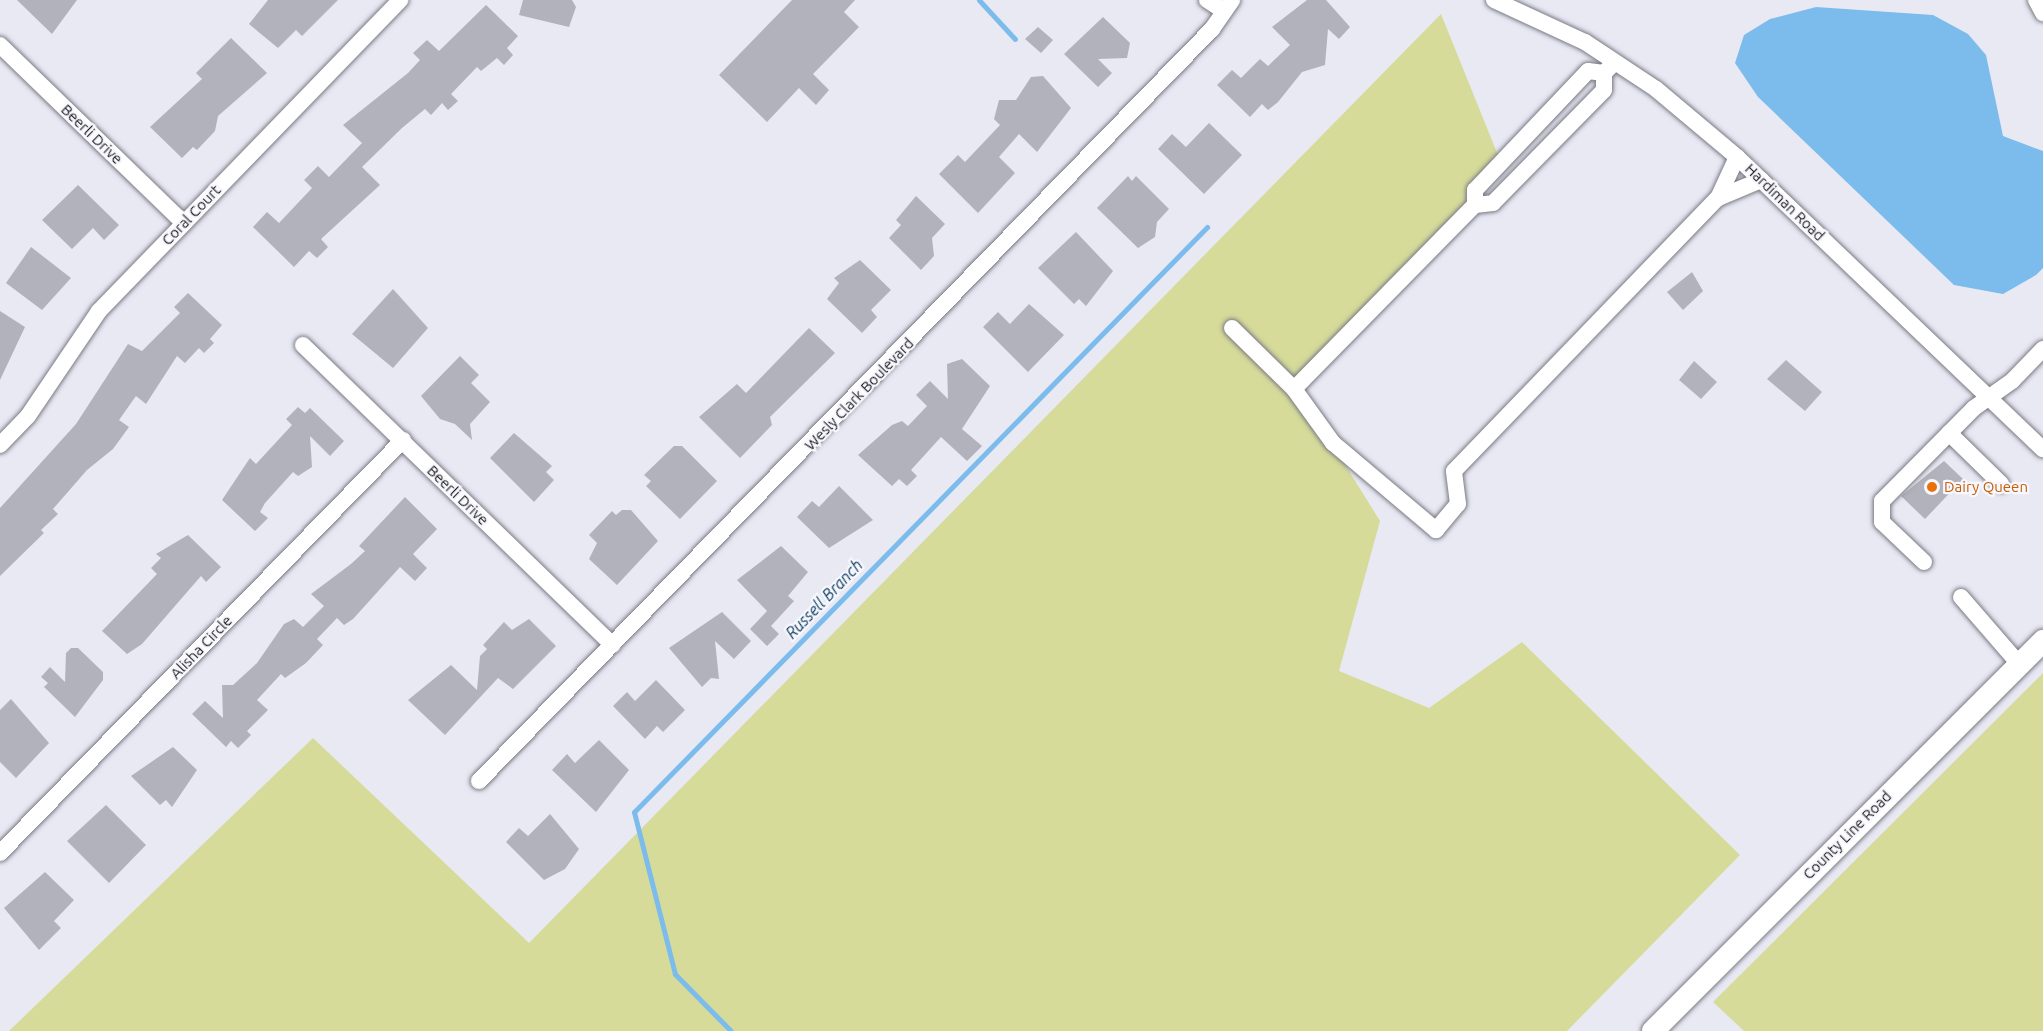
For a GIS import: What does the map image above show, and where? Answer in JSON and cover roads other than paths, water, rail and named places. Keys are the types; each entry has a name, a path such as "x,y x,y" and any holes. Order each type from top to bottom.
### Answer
{"main road":[{"name":"County Line Road","path":"1653,1031 2043,641"}],"street":[{"name":"Coral Court","path":"0,445 28,416 99,311 400,0"},
{"path":"1207,0 1228,6"},
{"name":"Hardiman Road","path":"1494,0 1585,42 1609,68 1656,88 1737,157 2043,448"},
{"path":"2036,0 2043,13"},
{"name":"Wesly Clark Boulevard","path":"479,781 614,645 1228,6"},
{"name":"Beerli Drive","path":"0,45 184,223"},
{"path":"1294,389 1475,205 1493,203 1604,90 1609,68 1588,71 1475,190 1475,205"},
{"path":"1232,328 1294,389 1333,443 1436,530 1458,504 1454,471 1718,198 1737,157"},
{"path":"1718,198 1761,180"},
{"name":"Beerli Drive","path":"303,345 614,645"},
{"path":"1924,562 1882,522 1879,512 1882,501 1949,433 2043,349"},
{"path":"1949,433 2001,484"},
{"name":"Alisha Circle","path":"0,853 403,440"},
{"path":"1961,597 2019,664"}],"water":[{"path":"1816,7 1933,15 1968,34 1986,55 2003,136 2043,151 2043,268 2036,275 2003,294 1954,285 1758,97 1735,63 1744,35 1770,19"}],"waterway":[{"name":"Russell Branch","path":"979,0 1015,39"},
{"name":"Russell Branch","path":"731,1031 675,974 634,812 1207,227"}],"place":[{"name":"Dairy Queen","path":"1932,487"}]}
